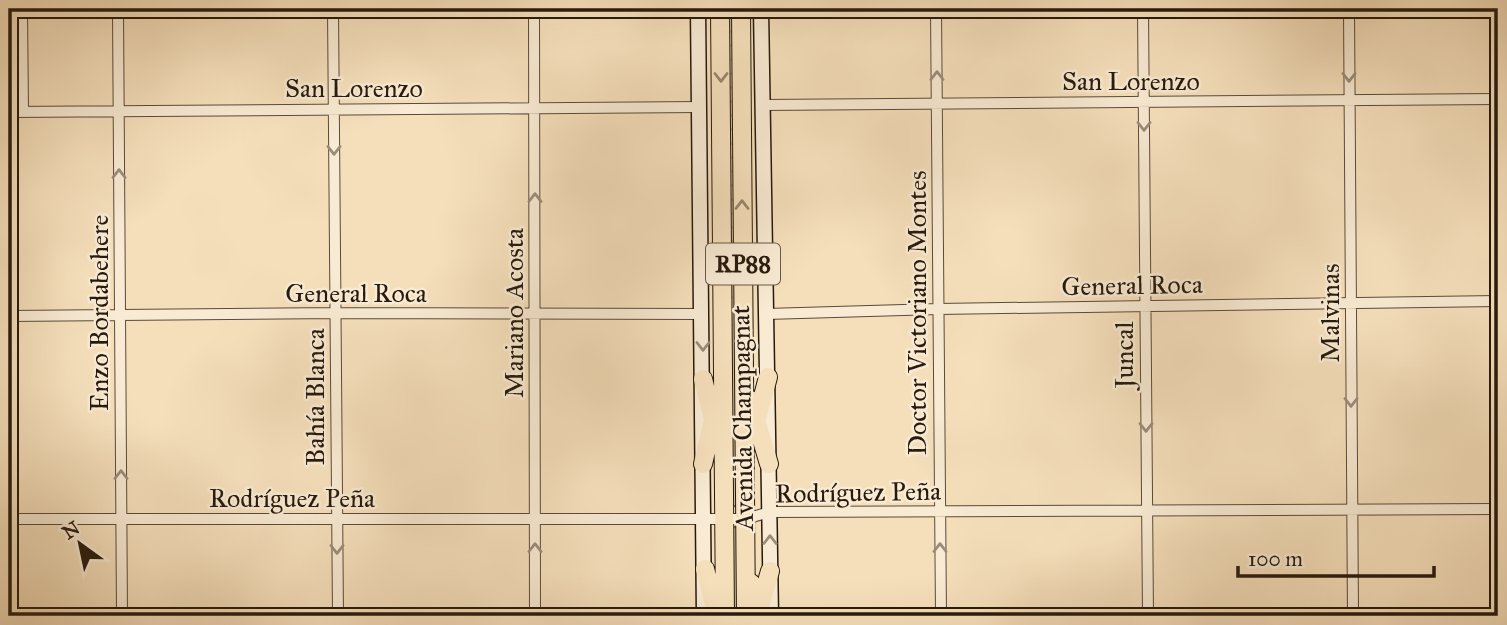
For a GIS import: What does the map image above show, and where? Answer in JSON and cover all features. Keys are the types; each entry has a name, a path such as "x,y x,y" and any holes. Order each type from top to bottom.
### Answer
{"highway":[{"name":"Avenida Champagnat","path":"716,616 724,571 720,9"},
{"name":"Avenida Champagnat","path":"741,9 746,570 759,615"},
{"path":"703,464 723,377"},
{"path":"744,377 769,464"},
{"path":"745,463 768,377"},
{"path":"703,379 723,462"},
{"path":"705,569 716,616"},
{"path":"759,615 770,571"}],"street":[{"path":"22,9 23,112"},
{"name":"Enzo Bordabehere","path":"118,9 122,616"},
{"name":"Bahía Blanca","path":"333,9 338,616"},
{"name":"Mariano Acosta","path":"534,9 535,616"},
{"name":"Avenida Champagnat","path":"698,9 705,569"},
{"name":"Avenida Champagnat","path":"761,9 770,571"},
{"name":"Doctor Victoriano Montes","path":"936,9 941,616"},
{"name":"Juncal","path":"1143,9 1147,616"},
{"name":"Malvinas","path":"1349,9 1353,616"},
{"name":"San Lorenzo","path":"763,105 1498,99"},
{"name":"San Lorenzo","path":"9,112 699,107"},
{"name":"General Roca","path":"766,314 1498,301"},
{"name":"General Roca","path":"9,316 702,314"},
{"name":"Rodríguez Peña","path":"9,519 745,519 770,512 1498,509"}],"shaded area":[{"path":"727,9 733,9 737,505 731,508"},
{"path":"730,526 738,528 739,616 730,616"}]}
